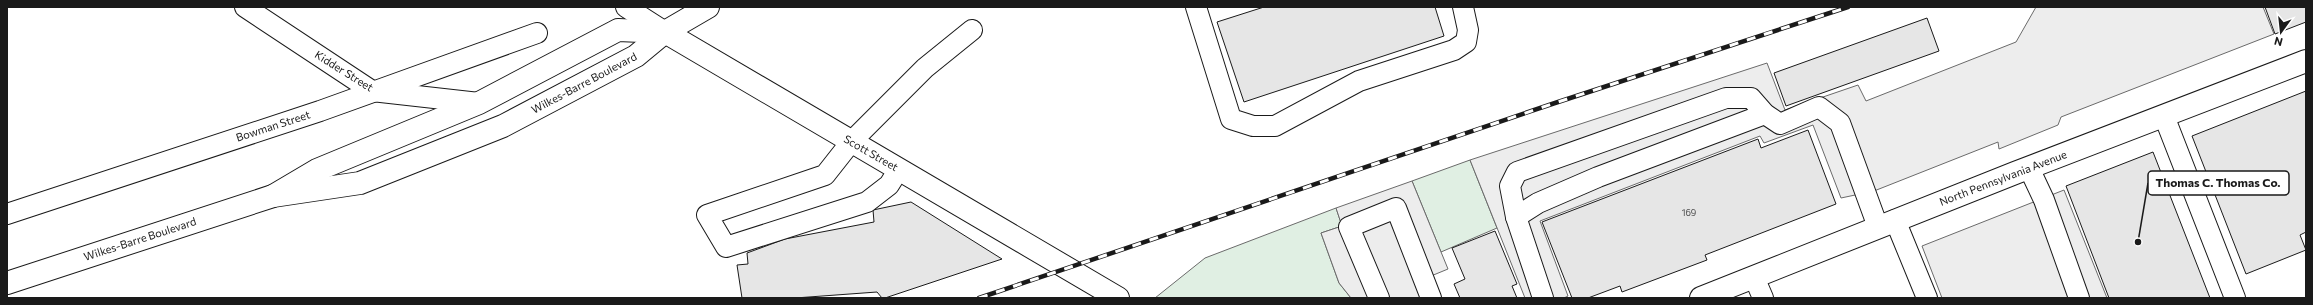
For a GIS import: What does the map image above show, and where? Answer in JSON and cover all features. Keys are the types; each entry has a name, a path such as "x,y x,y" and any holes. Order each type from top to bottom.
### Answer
{"main road":[{"path":"665,32 708,7"},
{"name":"Wilkes-Barre Boulevard","path":"273,196 317,170 479,103 618,30 665,32"},
{"name":"Wilkes-Barre Boulevard","path":"7,283 273,196 360,183 503,126 636,56 665,32"},
{"name":"Scott Street","path":"665,32 1118,298"},
{"name":"North Pennsylvania Avenue","path":"1701,298 2306,60"}],"street":[{"name":"Kidder Street","path":"245,7 372,91 479,103"},
{"name":"Scott Street","path":"626,7 665,32"},
{"path":"1196,7 1230,119 1253,126 1275,126 1359,81 1454,50 1466,42 1468,30 1463,7"},
{"path":"899,169 889,185 867,202 726,247 707,215 825,175 852,142 925,68 972,30"},
{"name":"Bowman Street","path":"7,214 320,111 372,91 537,33"},
{"path":"1543,298 1516,217 1510,186 1517,172 1726,98 1751,98 1765,114 1780,124 1819,107 1840,123 1886,224 1927,298"},
{"path":"1516,217 1538,203 1598,177 1765,114"},
{"path":"2164,116 2235,298"},
{"path":"2029,168 2044,200 2079,298"},
{"path":"1379,298 1349,227 1396,208 1431,298"},
{"path":"1754,277 1763,298"}],"green space":[{"path":"1470,160 1497,228 1441,252 1412,181"},
{"path":"1336,208 1342,226 1321,233 1339,283 1351,298 1155,298 1205,258"}],"shaded area":[{"path":"2036,7 2263,7 2274,34 2061,117 2058,125 1999,149 1998,142 1874,191 1841,198 1813,125 1764,143 1760,136 1540,221 1568,296 1564,298 1525,298 1470,160 1767,63 1785,110 1858,85 1866,101 2016,42"},
{"path":"1412,181 1448,269 1431,276 1440,298 1351,298 1339,283 1321,233 1342,226 1336,208"},
{"path":"2064,190 2107,298 1942,298 1922,246"}],"building":[{"path":"1264,7 1435,7 1444,36 1244,102 1217,22"},
{"path":"2265,7 2306,7 2306,22 2275,34"},
{"path":"1927,18 1939,51 1786,106 1774,73"},
{"path":"2306,91 2306,232 2300,235 2306,250 2246,274 2192,136"},
{"path":"1808,130 1836,204 1705,255 1707,260 1622,292 1620,286 1588,298 1572,298 1542,222 1758,139 1761,148"},
{"path":"2153,152 2210,298 2109,298 2066,186"},
{"path":"911,202 1002,259 885,298 882,298 877,292 795,298 742,298 737,265 748,264 747,253 785,239 874,222 873,210"},
{"path":"1495,231 1517,284 1512,286 1517,298 1460,298 1454,284 1465,279 1452,248"}],"railway":[{"path":"979,298 1555,103 1848,7"}],"place":[{"name":"Thomas C. Thomas Co.","path":"2138,242"}]}
